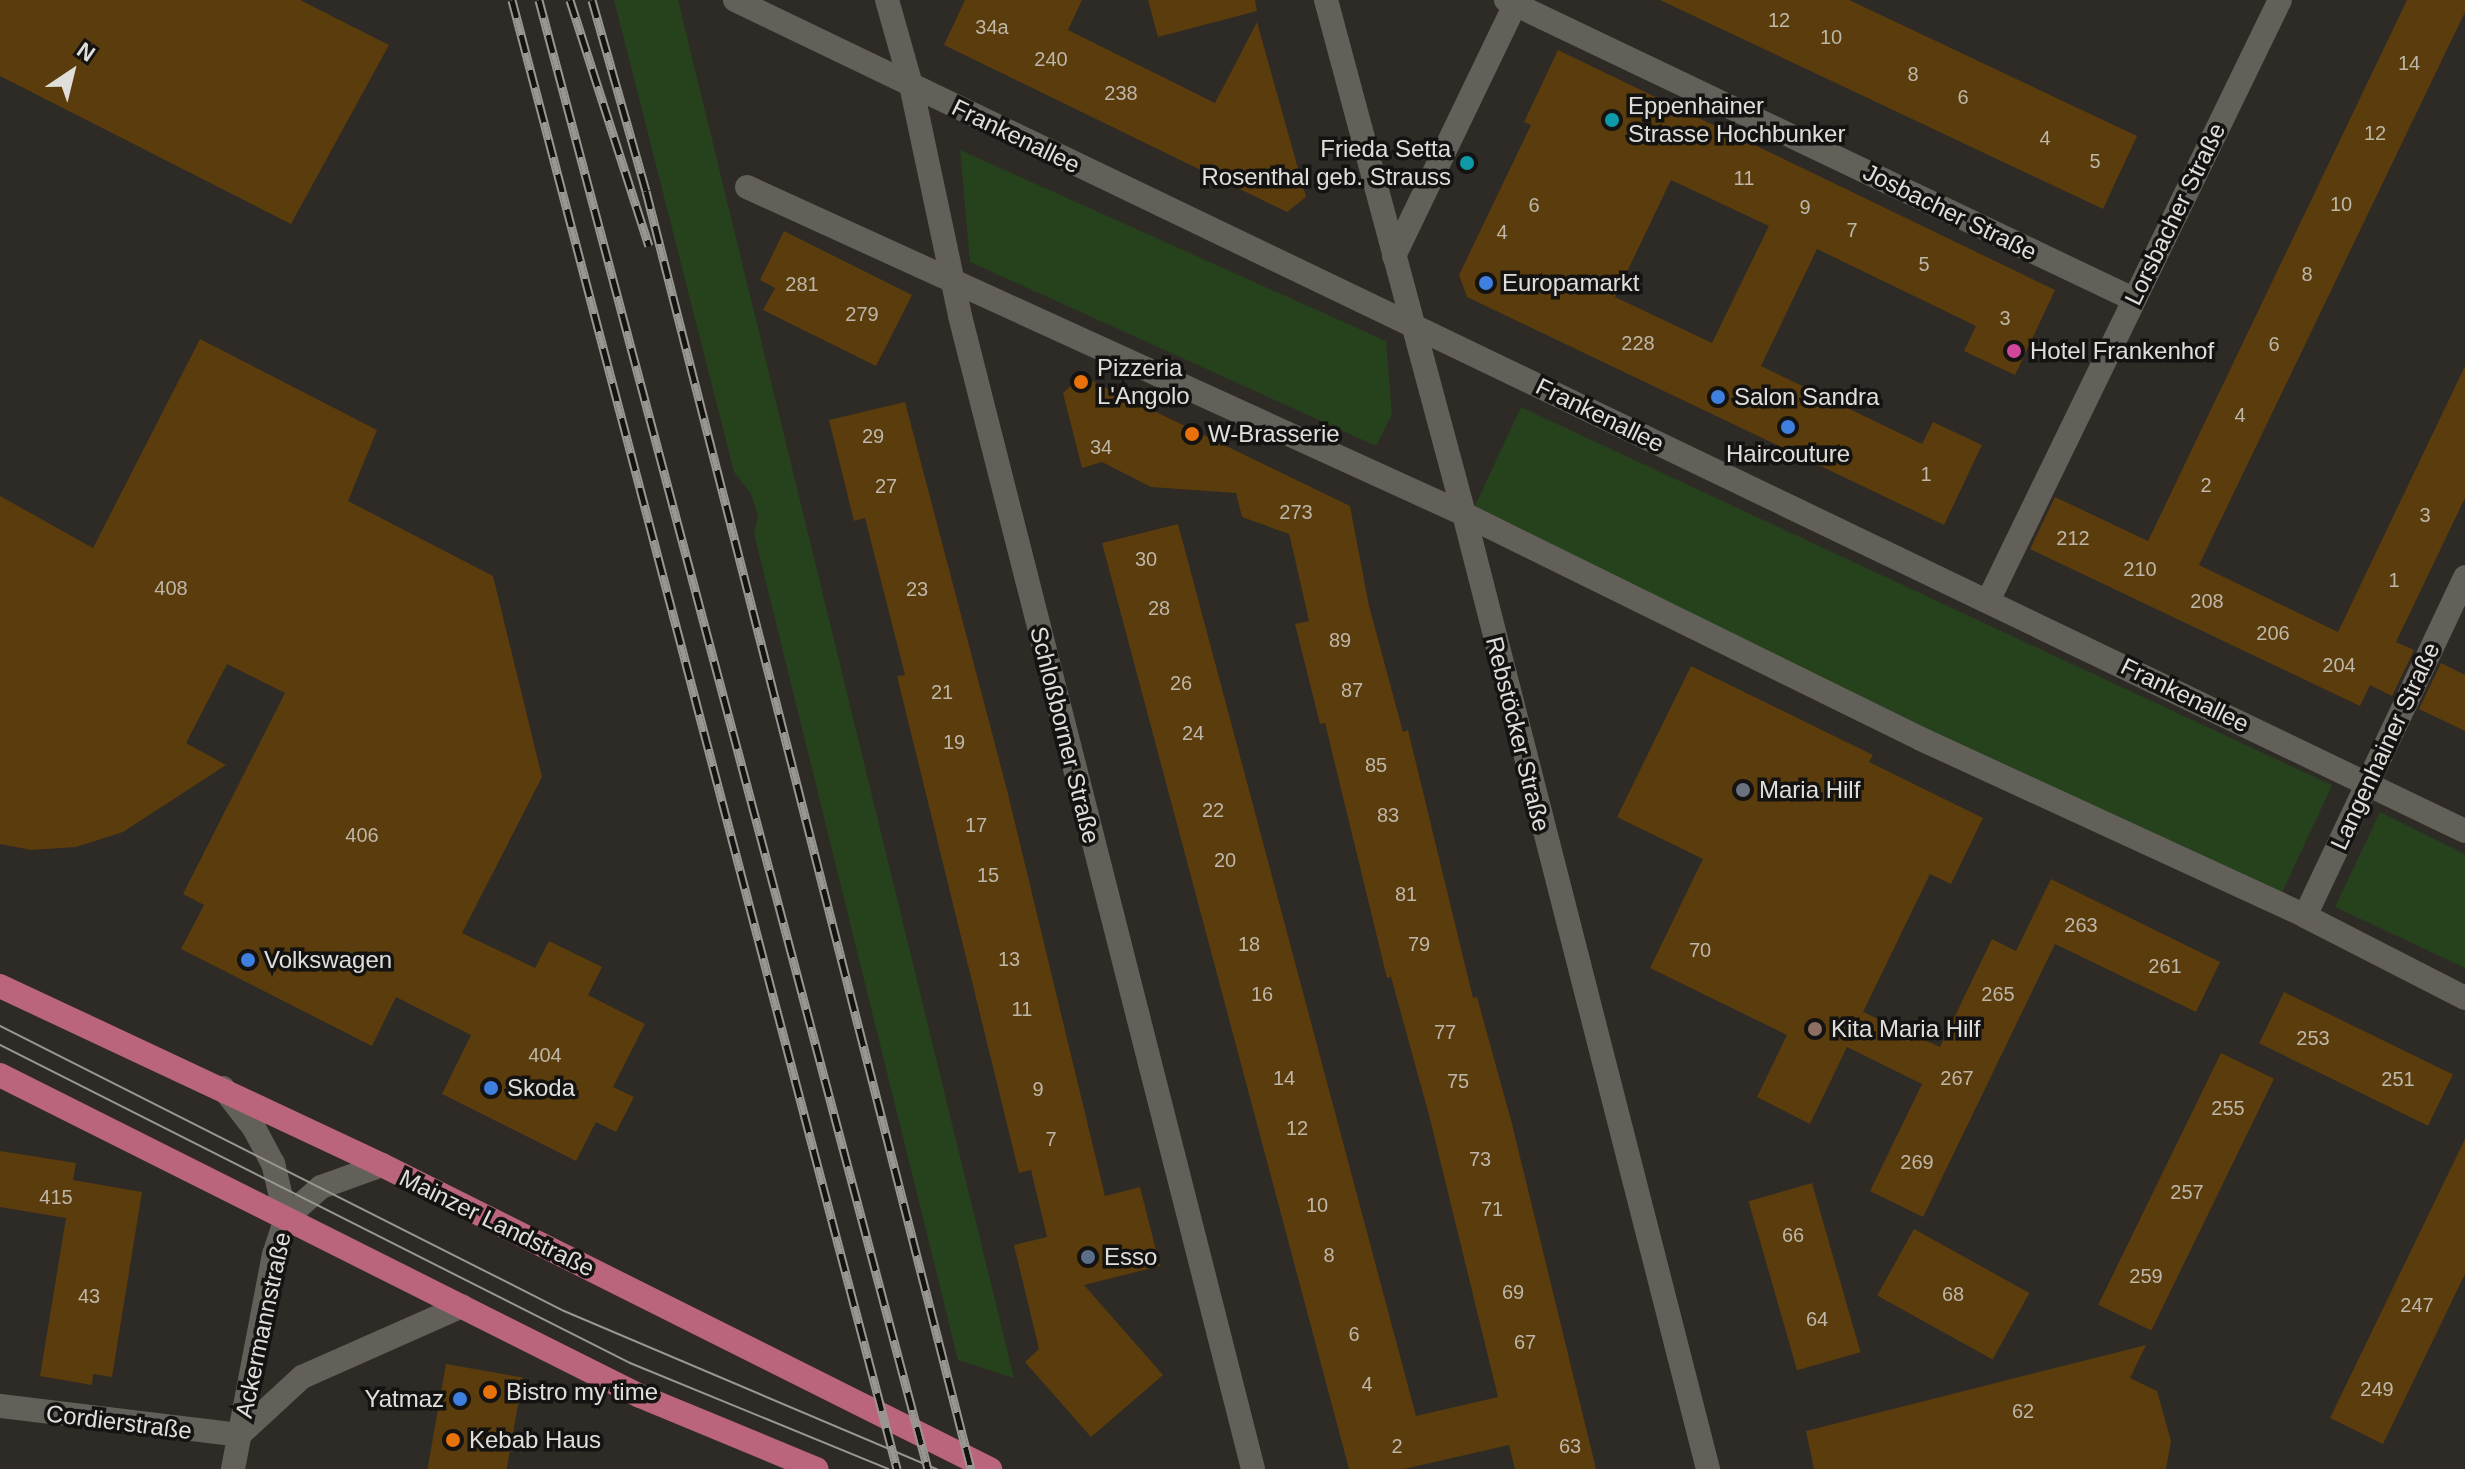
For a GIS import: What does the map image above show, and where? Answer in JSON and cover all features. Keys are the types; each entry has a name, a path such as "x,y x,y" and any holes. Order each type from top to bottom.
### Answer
{"main road":[{"name":"Mainzer Landstraße","path":"0,986 382,1165 990,1469"},
{"path":"0,1075 683,1416 816,1469"}],"street":[{"name":"Frankenallee","path":"735,0 1412,328 2465,831"},
{"name":"Schloßborner Straße","path":"887,0 911,85 951,279 1253,1469"},
{"name":"Rebstöcker Straße","path":"1326,0 1464,514 1708,1469"},
{"name":"Lorsbacher Straße","path":"1988,601 2280,0"},
{"path":"1394,256 1512,1"},
{"name":"Josbacher Straße","path":"1512,1 2133,299"},
{"path":"747,187 1464,514 1921,739 2305,916 2465,998"},
{"name":"Langenhainer Straße","path":"2305,916 2465,577"},
{"name":"Ackermannstraße","path":"223,1088 254,1128 273,1163 286,1218 274,1254 233,1469"},
{"path":"286,1218 321,1187 382,1165"},
{"name":"Ackermannstraße","path":"239,1435 302,1377 462,1306"},
{"name":"Cordierstraße","path":"0,1406 239,1435"}],"green space":[{"path":"614,0 678,0 1014,1378 958,1360 754,534 758,516 751,494 734,472"},
{"path":"960,150 1386,341 1392,414 1376,446 970,262"},
{"path":"1521,407 2332,785 2280,898 1469,519"},
{"path":"2380,812 2465,854 2465,968 2335,907"}],"building":[{"path":"0,0 300,0 389,45 291,224 0,76"},
{"path":"965,0 1082,0 1068,30 1215,103 1257,22 1306,197 1287,212 944,45"},
{"path":"1148,0 1255,0 1257,11 1158,37"},
{"path":"1660,0 1849,0 2137,136 2103,209"},
{"path":"2407,0 2465,0 2465,12 2199,565 2338,632 2465,366 2465,498 2396,642 2414,650 2392,696 2370,685 2360,706 2030,549 2055,497 2148,541"},
{"path":"1558,50 2055,290 2015,375 1964,351 1976,326 1817,249 1761,366 1922,444 1933,422 1982,445 1944,525 1467,297 1459,275 1531,125 1524,122","holes":["1671,180 1769,226 1712,343 1615,297"]},
{"path":"784,231 912,295 876,366 763,310 775,288 760,280"},
{"path":"200,339 377,430 348,501 493,576 542,777 462,933 535,968 549,941 602,967 588,995 645,1024 613,1087 634,1097 616,1132 596,1122 576,1161 442,1094 471,1035 396,997 372,1046 181,949 204,905 183,894 285,693 227,664 186,743 226,765 123,832 76,847 31,850 0,844 0,496 93,548"},
{"path":"1082,376 1350,506 1369,606 1403,732 1408,730 1473,998 1477,997 1512,1124 1596,1469 1515,1469 1509,1445 1404,1469 1349,1469 1102,543 1178,524 1416,1416 1498,1397 1429,1115 1391,977 1387,978 1325,723 1320,724 1295,624 1309,621 1289,534 1242,517 1236,493 1151,487 1102,462 1082,468 1063,393"},
{"path":"905,402 1007,790 1105,1196 1140,1187 1160,1266 1084,1285 1163,1375 1091,1437 1025,1362 1039,1349 1014,1245 1047,1237 1031,1170 1019,1173 897,676 905,675 865,518 854,521 829,420"},
{"path":"2441,663 2465,675 2465,731 2419,709"},
{"path":"1691,666 1873,755 1869,762 1983,818 1951,884 1930,874 1863,1012 1940,1047 1992,939 2016,951 2051,879 2220,962 2196,1012 2055,944 1923,1217 1870,1191 1922,1084 1847,1047 1810,1124 1757,1097 1787,1035 1650,968 1703,859 1617,817"},
{"path":"2284,992 2453,1074 2428,1126 2259,1043"},
{"path":"2221,1053 2274,1079 2151,1331 2098,1305"},
{"path":"2465,1139 2465,1274 2383,1444 2330,1418"},
{"path":"0,1151 76,1163 73,1180 142,1192 112,1377 93,1374 92,1385 40,1376 66,1218 0,1207"},
{"path":"1812,1183 1861,1352 1797,1370 1749,1201"},
{"path":"1914,1229 2029,1293 1993,1359 1877,1295"},
{"path":"2146,1345 2130,1378 2157,1391 2171,1441 2166,1469 1814,1469 1806,1431"},
{"path":"446,1364 523,1378 507,1469 427,1469"}],"tram line":[{"path":"0,1026 564,1311 937,1469"},
{"path":"0,1045 630,1363 888,1469"}],"railway":[{"path":"512,0 897,1469"},
{"path":"539,0 928,1469"},
{"path":"570,0 649,246"},
{"path":"592,0 646,191 971,1469"}],"place":[{"name":"Eppenhainer Strasse Hochbunker","path":"1612,120"},
{"name":"Frieda Setta Rosenthal geb. Strauss","path":"1467,163"},
{"name":"Europamarkt","path":"1486,283"},
{"name":"Hotel Frankenhof","path":"2014,351"},
{"name":"Pizzeria L'Angolo","path":"1081,382"},
{"name":"Salon Sandra","path":"1718,397"},
{"name":"Haircouture","path":"1788,427"},
{"name":"W-Brasserie","path":"1192,434"},
{"name":"Maria Hilf","path":"1743,790"},
{"name":"Volkswagen","path":"248,960"},
{"name":"Kita Maria Hilf","path":"1815,1029"},
{"name":"Skoda","path":"491,1088"},
{"name":"Esso","path":"1088,1257"},
{"name":"Bistro my time","path":"490,1392"},
{"name":"Yatmaz","path":"460,1399"},
{"name":"Kebab Haus","path":"453,1440"}]}
